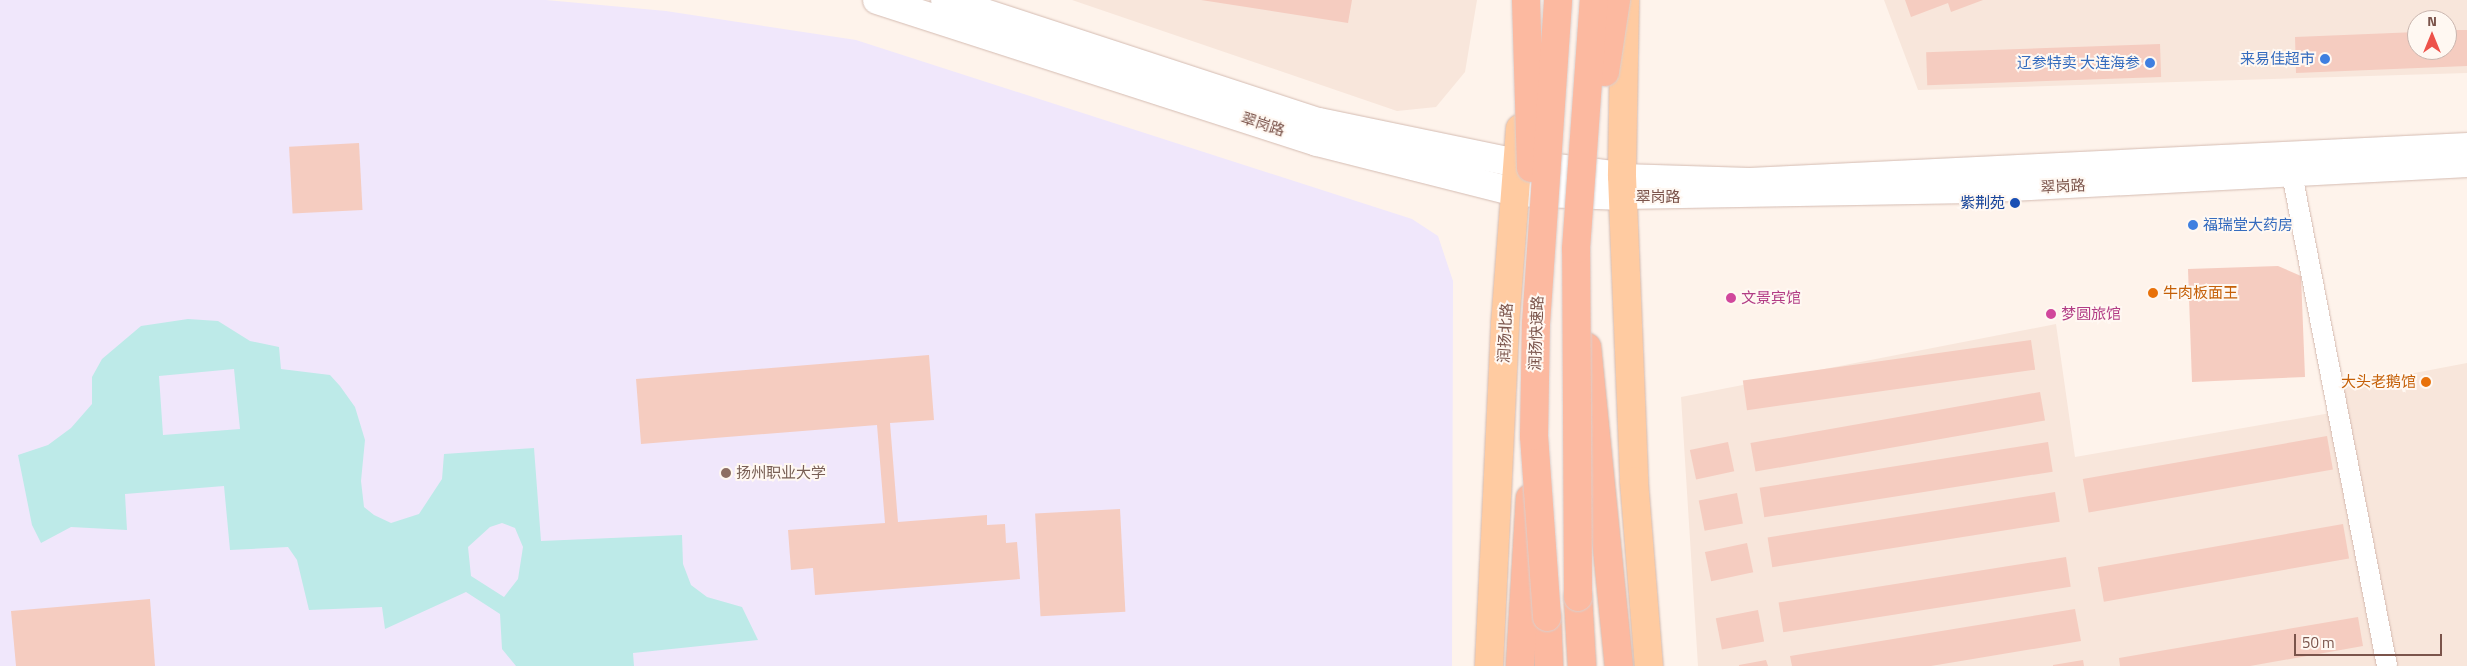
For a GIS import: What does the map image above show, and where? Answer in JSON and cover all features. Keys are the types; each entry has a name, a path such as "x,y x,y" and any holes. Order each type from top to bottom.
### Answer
{"highway":[{"path":"1526,0 1536,324"},
{"name":"润扬快速路","path":"1549,666 1534,615 1534,436 1536,324 1558,0"},
{"path":"1582,666 1578,598 1576,249 1594,0"},
{"path":"1616,0 1576,249 1619,666"},
{"path":"1520,666 1534,615"}],"main road":[{"name":"翠岗路","path":"877,0 1317,142 1514,192 1623,186"},
{"name":"翠岗路","path":"945,0 1319,122 1623,186"},
{"name":"润扬北路","path":"1489,666 1514,192 1532,0"},
{"path":"1625,0 1623,186 1634,481 1649,666"}],"street":[{"name":"翠岗路","path":"1623,186 2467,145"},
{"name":"翠岗路","path":"1623,186 1973,190 2467,164"},
{"path":"2292,174 2387,666"}],"shaded area":[{"name":"扬州职业大学","path":"0,0 546,0 666,11 856,40 1412,219 1438,236 1453,281 1452,666 0,666"},
{"path":"1072,0 1477,0 1465,72 1436,107 1397,111"},
{"path":"1884,0 2467,0 2467,73 1918,90"},
{"path":"2056,324 2075,457 2342,411 2341,387 2467,363 2467,666 1698,666 1681,397"}],"water":[{"path":"188,319 218,321 250,341 279,347 281,369 330,375 355,407 365,440 361,481 364,507 374,515 391,523 419,514 442,479 444,454 534,448 541,541 682,535 683,564 691,585 707,597 742,607 758,640 633,653 634,666 516,666 502,649 500,614 466,592 385,629 382,607 309,610 297,560 288,547 230,550 224,486 125,494 127,530 71,527 41,543 32,525 18,455 48,445 71,428 92,404 92,377 102,359 141,326","holes":["234,369 240,429 163,435 159,376","502,523 515,528 523,547 518,579 504,597 471,576 468,547 490,527"]}],"building":[{"path":"1201,0 1352,0 1348,23"},
{"path":"1905,0 1983,0 1951,12 1948,3 1911,17"},
{"path":"2457,30 2467,30 2467,66 2296,73 2295,37 2407,32 2407,60 2457,60"},
{"path":"2160,44 2161,77 1927,85 1926,52"},
{"path":"359,143 363,210 293,214 289,147"},
{"path":"2278,266 2301,276 2305,377 2192,382 2188,269"},
{"path":"2031,340 2035,370 1747,410 1743,380"},
{"path":"929,355 934,420 890,423 898,522 987,515 987,525 1005,524 1006,543 1017,542 1020,579 815,595 813,568 791,570 788,530 885,523 877,425 641,444 636,379"},
{"path":"2040,392 2045,421 1756,472 1750,443"},
{"path":"2327,436 2333,469 2089,513 2083,479"},
{"path":"1728,442 1734,471 1696,479 1690,450"},
{"path":"2048,442 2053,472 1764,517 1760,488"},
{"path":"2055,492 2060,522 1772,567 1768,538"},
{"path":"1737,493 1743,523 1705,531 1699,500"},
{"path":"1120,509 1125,612 1041,616 1035,513"},
{"path":"2343,524 2349,558 2104,602 2098,567"},
{"path":"1747,543 1753,572 1711,581 1705,552"},
{"path":"2066,557 2071,587 1783,632 1779,603"},
{"path":"150,599 155,666 16,666 11,611"},
{"path":"2075,609 2081,641 1931,666 1792,666 1790,656"},
{"path":"1758,610 1764,641 1722,650 1716,618"},
{"path":"2358,617 2363,646 2250,666 2120,666 2119,658"},
{"path":"1766,660 1768,666 1739,666 1739,665"},
{"path":"2083,660 2084,666 2053,666 2053,665"}],"place":[{"name":"来易佳超市","path":"2325,59"},
{"name":"辽参特卖 大连海参","path":"2150,63"},
{"name":"紫荆苑","path":"2015,203"},
{"name":"福瑞堂大药房","path":"2193,225"},
{"name":"牛肉板面王","path":"2153,293"},
{"name":"文景宾馆","path":"1731,298"},
{"name":"梦圆旅馆","path":"2051,314"},
{"name":"大头老鹅馆","path":"2426,382"},
{"name":"扬州职业大学","path":"726,473"}]}
